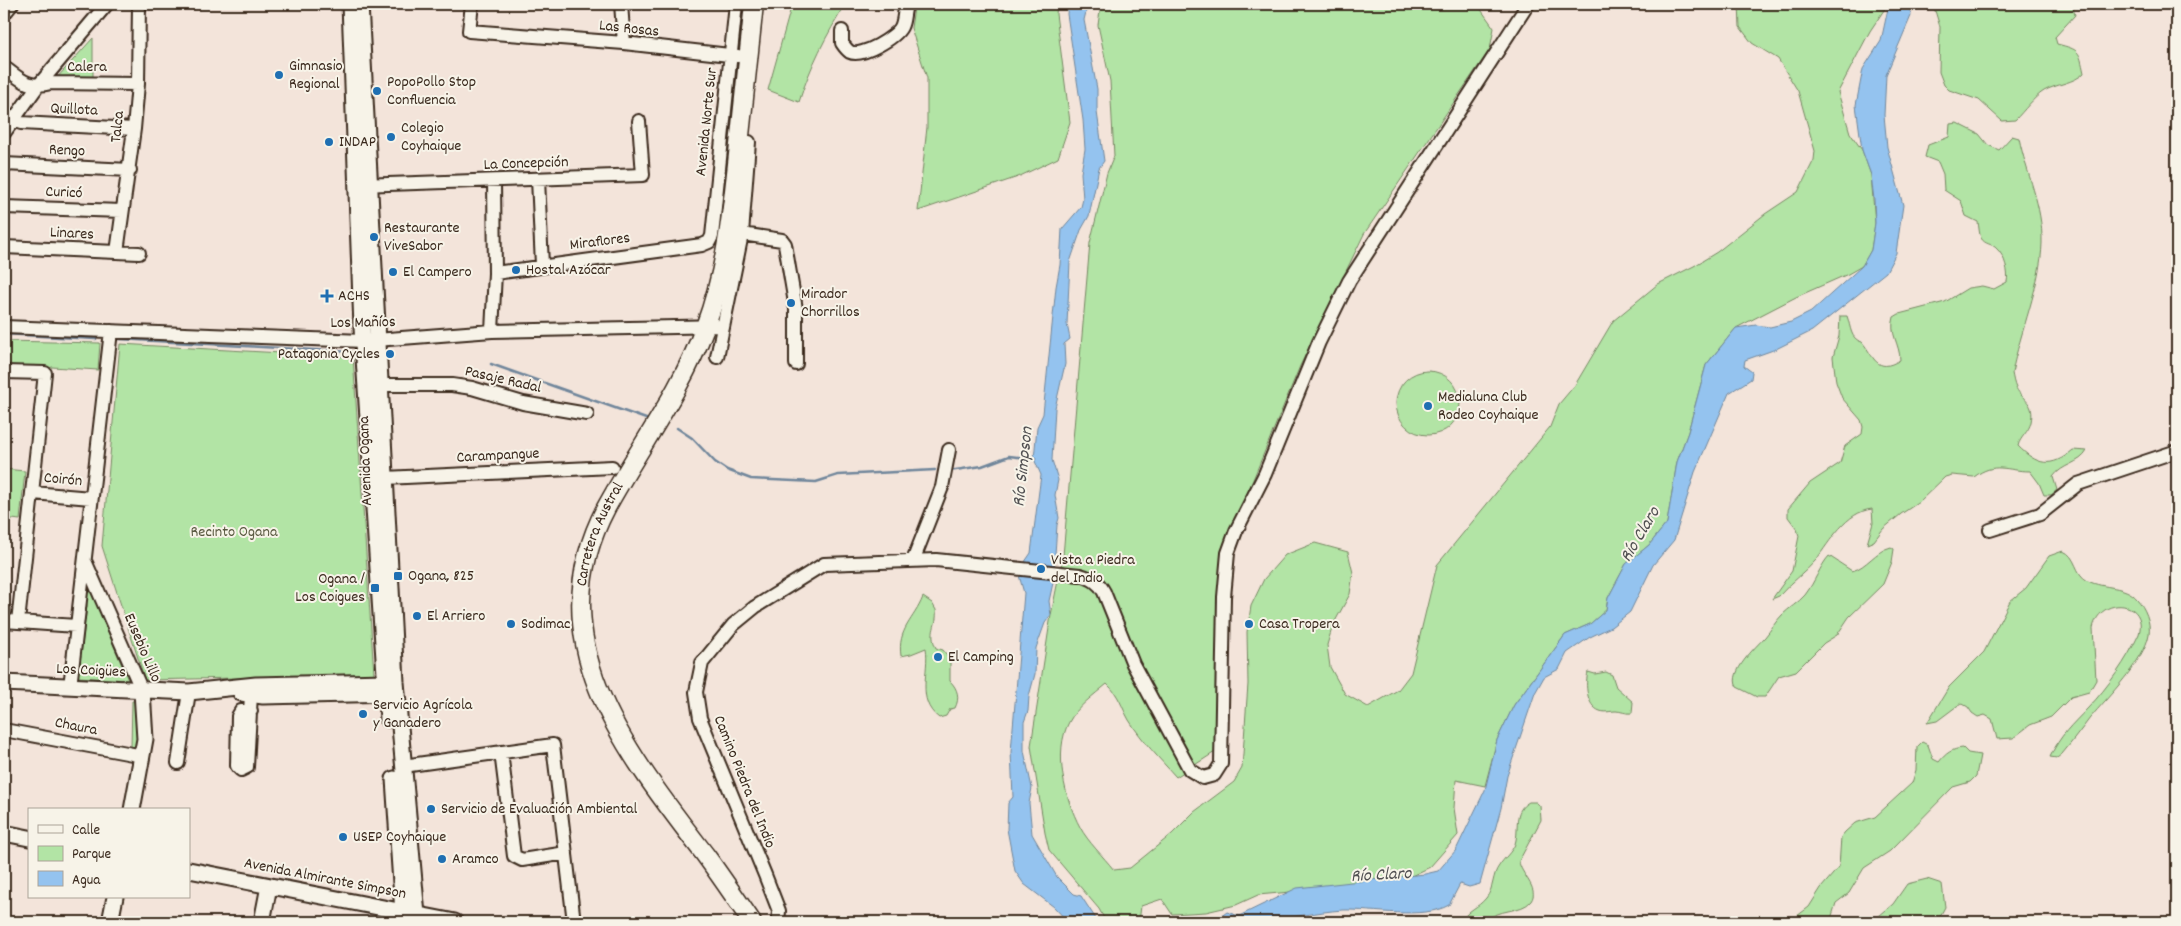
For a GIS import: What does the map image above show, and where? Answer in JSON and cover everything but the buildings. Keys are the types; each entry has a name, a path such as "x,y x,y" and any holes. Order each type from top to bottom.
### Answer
{"highway":[{"name":"Carretera Austral","path":"752,922 654,788 602,700 590,667 582,633 580,592 587,555 606,509 713,327 717,290 729,243 756,4"}],"main road":[{"name":"Avenida Ogana","path":"350,4 363,185 390,690 412,917"},
{"name":"Avenida Ogana","path":"360,4 363,185"},
{"name":"Avenida Ogana","path":"370,341 381,385 390,690 403,766 412,917"},
{"name":"Los Coigües","path":"4,683 70,688 189,692 256,685 390,690"},
{"name":"Los Coigües","path":"206,691 263,696 390,690"},
{"name":"Eusebio Lillo","path":"132,808 143,756 146,730 142,691"},
{"path":"4,832 28,838"},
{"name":"Avenida Almirante Simpson","path":"190,870 412,917 455,922"},
{"path":"262,922 269,886"},
{"path":"110,922 115,898"}],"street":[{"path":"4,14 12,4"},
{"path":"4,133 37,87 107,4"},
{"name":"Talca","path":"117,252 130,170 138,84 139,4"},
{"name":"Las Rosas","path":"472,4 469,31 624,44 750,58"},
{"path":"621,4 624,44"},
{"name":"Avenida Norte Sur","path":"708,242 712,236 736,4"},
{"path":"842,31 842,43 850,52 857,53 870,49 886,42 899,30 907,4"},
{"name":"Camino Piedra del Indio","path":"778,922 778,912 765,875 700,718 696,692 702,663 733,625 755,607 824,564 914,561 966,562 1080,575 1090,578 1101,587 1134,664 1190,770 1203,778 1214,775 1221,764 1222,754 1221,642 1226,567 1236,531 1265,474 1315,350 1349,281 1528,4"},
{"path":"4,67 25,82 37,87"},
{"name":"Calera","path":"37,87 51,83 138,84"},
{"name":"Quillota","path":"12,120 21,123 134,129"},
{"name":"La Concepción","path":"363,185 643,175 639,122"},
{"path":"717,357 713,327 742,234 749,142"},
{"name":"Rengo","path":"4,164 130,170"},
{"path":"538,179 542,266"},
{"path":"492,331 496,273 494,181"},
{"name":"Curicó","path":"4,207 122,212"},
{"path":"742,234 782,240 785,244 796,309 796,364"},
{"name":"Miraflores","path":"496,273 702,245 708,242"},
{"name":"Linares","path":"4,247 138,253"},
{"name":"Los Mañíos","path":"4,327 370,341 492,331 713,327"},
{"name":"Eusebio Lillo","path":"70,688 76,626 86,562 91,498 111,331"},
{"path":"4,372 45,373 18,622"},
{"name":"Pasaje Radal","path":"381,385 452,385 472,388 523,403 587,414"},
{"path":"914,561 942,487 949,450"},
{"path":"1990,530 2040,514 2078,484 2177,451"},
{"name":"Carampangue","path":"385,478 612,467"},
{"name":"Coirón","path":"33,493 91,498"},
{"name":"Eusebio Lillo","path":"86,562 142,691"},
{"path":"4,621 76,626"},
{"path":"178,763 189,692"},
{"path":"251,694 251,711"},
{"name":"Chaura","path":"4,730 143,756"},
{"path":"403,766 553,745 574,922"},
{"path":"501,752 514,856 522,860 566,853"}],"green space":[{"path":"792,4 846,4 819,52 799,102 768,90"},
{"path":"881,4 1057,4 1056,14 1070,122 1058,158 1018,177 918,211 927,127 927,78 911,28 914,8"},
{"path":"1101,4 1477,4 1494,28 1490,49 1364,234 1300,366 1228,540 1215,752 1176,777 1151,750 1129,720 1118,697 1107,684 1081,706 1069,722 1064,734 1061,761 1070,803 1083,833 1114,870 1130,868 1172,834 1194,812 1234,782 1242,768 1248,684 1247,632 1251,606 1264,579 1285,555 1315,543 1348,552 1353,573 1350,594 1333,625 1327,645 1330,667 1345,694 1368,707 1398,690 1411,673 1437,565 1550,427 1559,404 1575,385 1613,321 1658,284 1717,252 1765,214 1798,192 1814,160 1815,151 1798,91 1778,59 1752,43 1740,27 1739,4 1888,4 1870,31 1838,92 1850,133 1862,150 1871,175 1875,223 1871,250 1862,266 1736,328 1706,365 1688,432 1677,462 1667,523 1649,545 1626,564 1608,598 1606,610 1590,624 1565,635 1514,705 1497,740 1485,786 1456,780 1454,808 1458,835 1430,867 1399,882 1258,895 1236,905 1206,912 1172,914 1162,899 1141,906 1139,922 1106,922 1099,909 1049,850 1031,746 1051,615 1063,556 1090,243 1107,173 1114,156 1110,81 1098,25"},
{"path":"1933,4 2086,4 2073,8 2075,15 2055,37 2057,44 2077,52 2084,73 2076,79 2044,91 2015,120 2002,121 1979,100 1949,90 1944,85 1939,72 1940,27"},
{"path":"93,38 93,80 55,80"},
{"path":"1957,123 1979,134 1988,145 1999,150 2012,136 2019,138 2040,216 2042,229 2041,259 2012,373 2016,388 2030,406 2032,415 2030,426 2018,446 2038,461 2044,462 2058,460 2073,450 2087,451 2080,459 2061,469 2053,477 2057,490 2051,495 2044,495 2039,483 2030,471 1995,468 1981,472 1974,477 1952,475 1945,477 1919,502 1883,529 1874,541 1867,544 1873,523 1872,509 1863,511 1847,521 1833,536 1812,565 1779,596 1772,599 1792,571 1799,536 1797,529 1788,517 1788,509 1810,483 1840,463 1845,446 1862,434 1861,420 1842,398 1836,382 1833,357 1839,336 1840,316 1847,316 1853,335 1862,342 1876,362 1881,365 1892,364 1900,360 1893,329 1894,317 1945,302 1968,288 1982,286 1994,289 2007,282 2006,265 2000,252 1981,238 1978,222 1966,216 1961,201 1944,190 1943,174 1938,162 1925,157 1928,145 1949,137 1950,124"},
{"path":"4,341 100,343 98,370 52,367 46,370 4,370"},
{"name":"Recinto Ogana","path":"120,344 353,357 374,675 145,680 102,546"},
{"name":"Medialuna Club Rodeo Coyhaique","path":"1422,371 1434,371 1451,380 1458,391 1460,403 1458,415 1451,426 1434,435 1422,435 1410,430 1401,421 1396,409 1396,397 1401,385 1410,376"},
{"path":"4,469 25,471 20,520 4,518"},
{"path":"1891,547 1894,549 1892,562 1883,584 1849,617 1837,635 1824,643 1796,671 1779,676 1765,697 1757,697 1737,687 1735,681 1736,674 1744,660 1785,612 1805,595 1829,556 1852,571 1880,552"},
{"path":"2063,551 2071,557 2083,578 2094,583 2127,591 2143,607 2148,620 2149,634 2146,644 2133,667 2057,758 2050,757 2058,742 2110,682 2129,654 2139,634 2140,623 2137,614 2131,608 2113,606 2097,617 2093,628 2096,680 2089,692 2071,697 2051,717 2030,725 2013,738 1997,739 1992,719 1985,715 1978,717 1961,703 1937,721 1927,723 1949,687 1984,652 2010,601 2026,588 2049,556"},
{"path":"92,593 128,680 78,677 87,606 86,594"},
{"name":"El Camping","path":"923,597 932,603 936,610 933,633 934,642 936,648 943,650 950,659 950,681 955,687 957,694 955,708 950,709 946,716 939,718 927,703 925,694 926,648 901,656 901,639"},
{"path":"1588,672 1595,674 1606,672 1612,675 1616,687 1633,702 1632,713 1604,712 1595,708 1589,700"},
{"path":"132,701 137,701 138,743 132,748 131,747"},
{"path":"1922,742 1928,745 1933,759 1939,762 1949,752 1956,749 1963,748 1968,753 1980,755 1976,776 1970,782 1953,787 1890,851 1864,868 1849,893 1836,903 1830,922 1789,922 1809,907 1821,888 1839,867 1841,837 1845,832 1855,823 1875,817 1912,783 1916,770 1917,747"},
{"path":"1529,802 1536,802 1540,806 1541,820 1519,861 1533,891 1531,901 1522,907 1496,914 1485,922 1461,922 1489,894 1497,870 1515,844 1520,810"},
{"path":"1927,879 1942,884 1945,907 1937,922 1872,922 1893,904 1907,884"}],"water":[{"path":"1068,4 1088,4 1084,20 1097,89 1097,112 1104,161 1099,168 1089,216 1081,230 1070,262 1067,324 1070,339 1064,344 1065,364 1055,408 1052,460 1058,480 1055,495 1059,518 1053,583 1049,601 1051,615 1045,623 1036,648 1035,674 1024,722 1024,751 1032,788 1029,803 1032,834 1057,877 1074,894 1081,896 1098,922 1068,922 1054,907 1024,884 1015,871 1007,829 1008,803 1013,797 1011,752 1024,593 1018,572 1031,553 1041,475 1034,459 1037,427 1043,414 1060,265 1062,229 1081,207 1083,199 1081,173 1085,149 1083,120 1067,14"},
{"path":"1889,4 1909,4 1911,16 1886,75 1884,115 1887,147 1903,205 1896,253 1886,272 1812,331 1776,349 1745,360 1744,366 1752,372 1751,379 1729,393 1695,472 1674,540 1653,565 1630,612 1611,627 1590,637 1567,653 1559,669 1544,677 1535,693 1507,776 1501,808 1480,884 1469,887 1460,884 1449,905 1426,912 1398,913 1343,910 1257,923 1213,922 1227,912 1239,916 1297,888 1438,871 1456,850 1485,790 1497,740 1514,705 1565,635 1590,624 1606,610 1608,598 1626,564 1649,545 1667,523 1677,462 1688,432 1706,365 1736,328 1756,325 1770,327 1791,322 1811,312 1862,266 1871,250 1875,223 1874,200 1871,175 1862,150 1856,105 1863,69 1881,41"}],"waterway":[{"path":"4,334 96,339"},
{"path":"119,339 351,352"},
{"path":"491,364 646,419"},
{"path":"677,428 692,438 715,462 727,470 751,479 816,482 838,475 935,470"},
{"name":"Río Simpson","path":"949,471 982,466 1009,456 1035,459"}],"place":[{"name":"Gimnasio Regional","path":"279,75"},
{"name":"PopoPollo Stop Confluencia","path":"377,91"},
{"name":"Colegio Coyhaique","path":"391,137"},
{"name":"INDAP","path":"329,142"},
{"name":"Restaurante ViveSabor","path":"374,237"},
{"name":"Hostal Azócar","path":"516,270"},
{"name":"El Campero","path":"393,272"},
{"name":"ACHS","path":"327,296"},
{"name":"Mirador Chorrillos","path":"791,303"},
{"name":"Patagonia Cycles","path":"390,354"},
{"name":"Medialuna Club Rodeo Coyhaique","path":"1428,406"},
{"name":"Vista a Piedra del Indio","path":"1041,569"},
{"name":"Ogana, 825","path":"398,576"},
{"name":"Ogana / Los Coigues","path":"375,588"},
{"name":"El Arriero","path":"417,616"},
{"name":"Sodimac","path":"511,624"},
{"name":"Casa Tropera","path":"1249,624"},
{"name":"El Camping","path":"938,657"},
{"name":"Servicio Agrícola y Ganadero","path":"363,714"},
{"name":"Servicio de Evaluación Ambiental","path":"431,809"},
{"name":"USEP Coyhaique","path":"343,837"},
{"name":"Aramco","path":"442,859"}],"water label":[{"name":"Río Claro","path":"1641,535"},
{"name":"Río Claro","path":"1381,876"}]}
